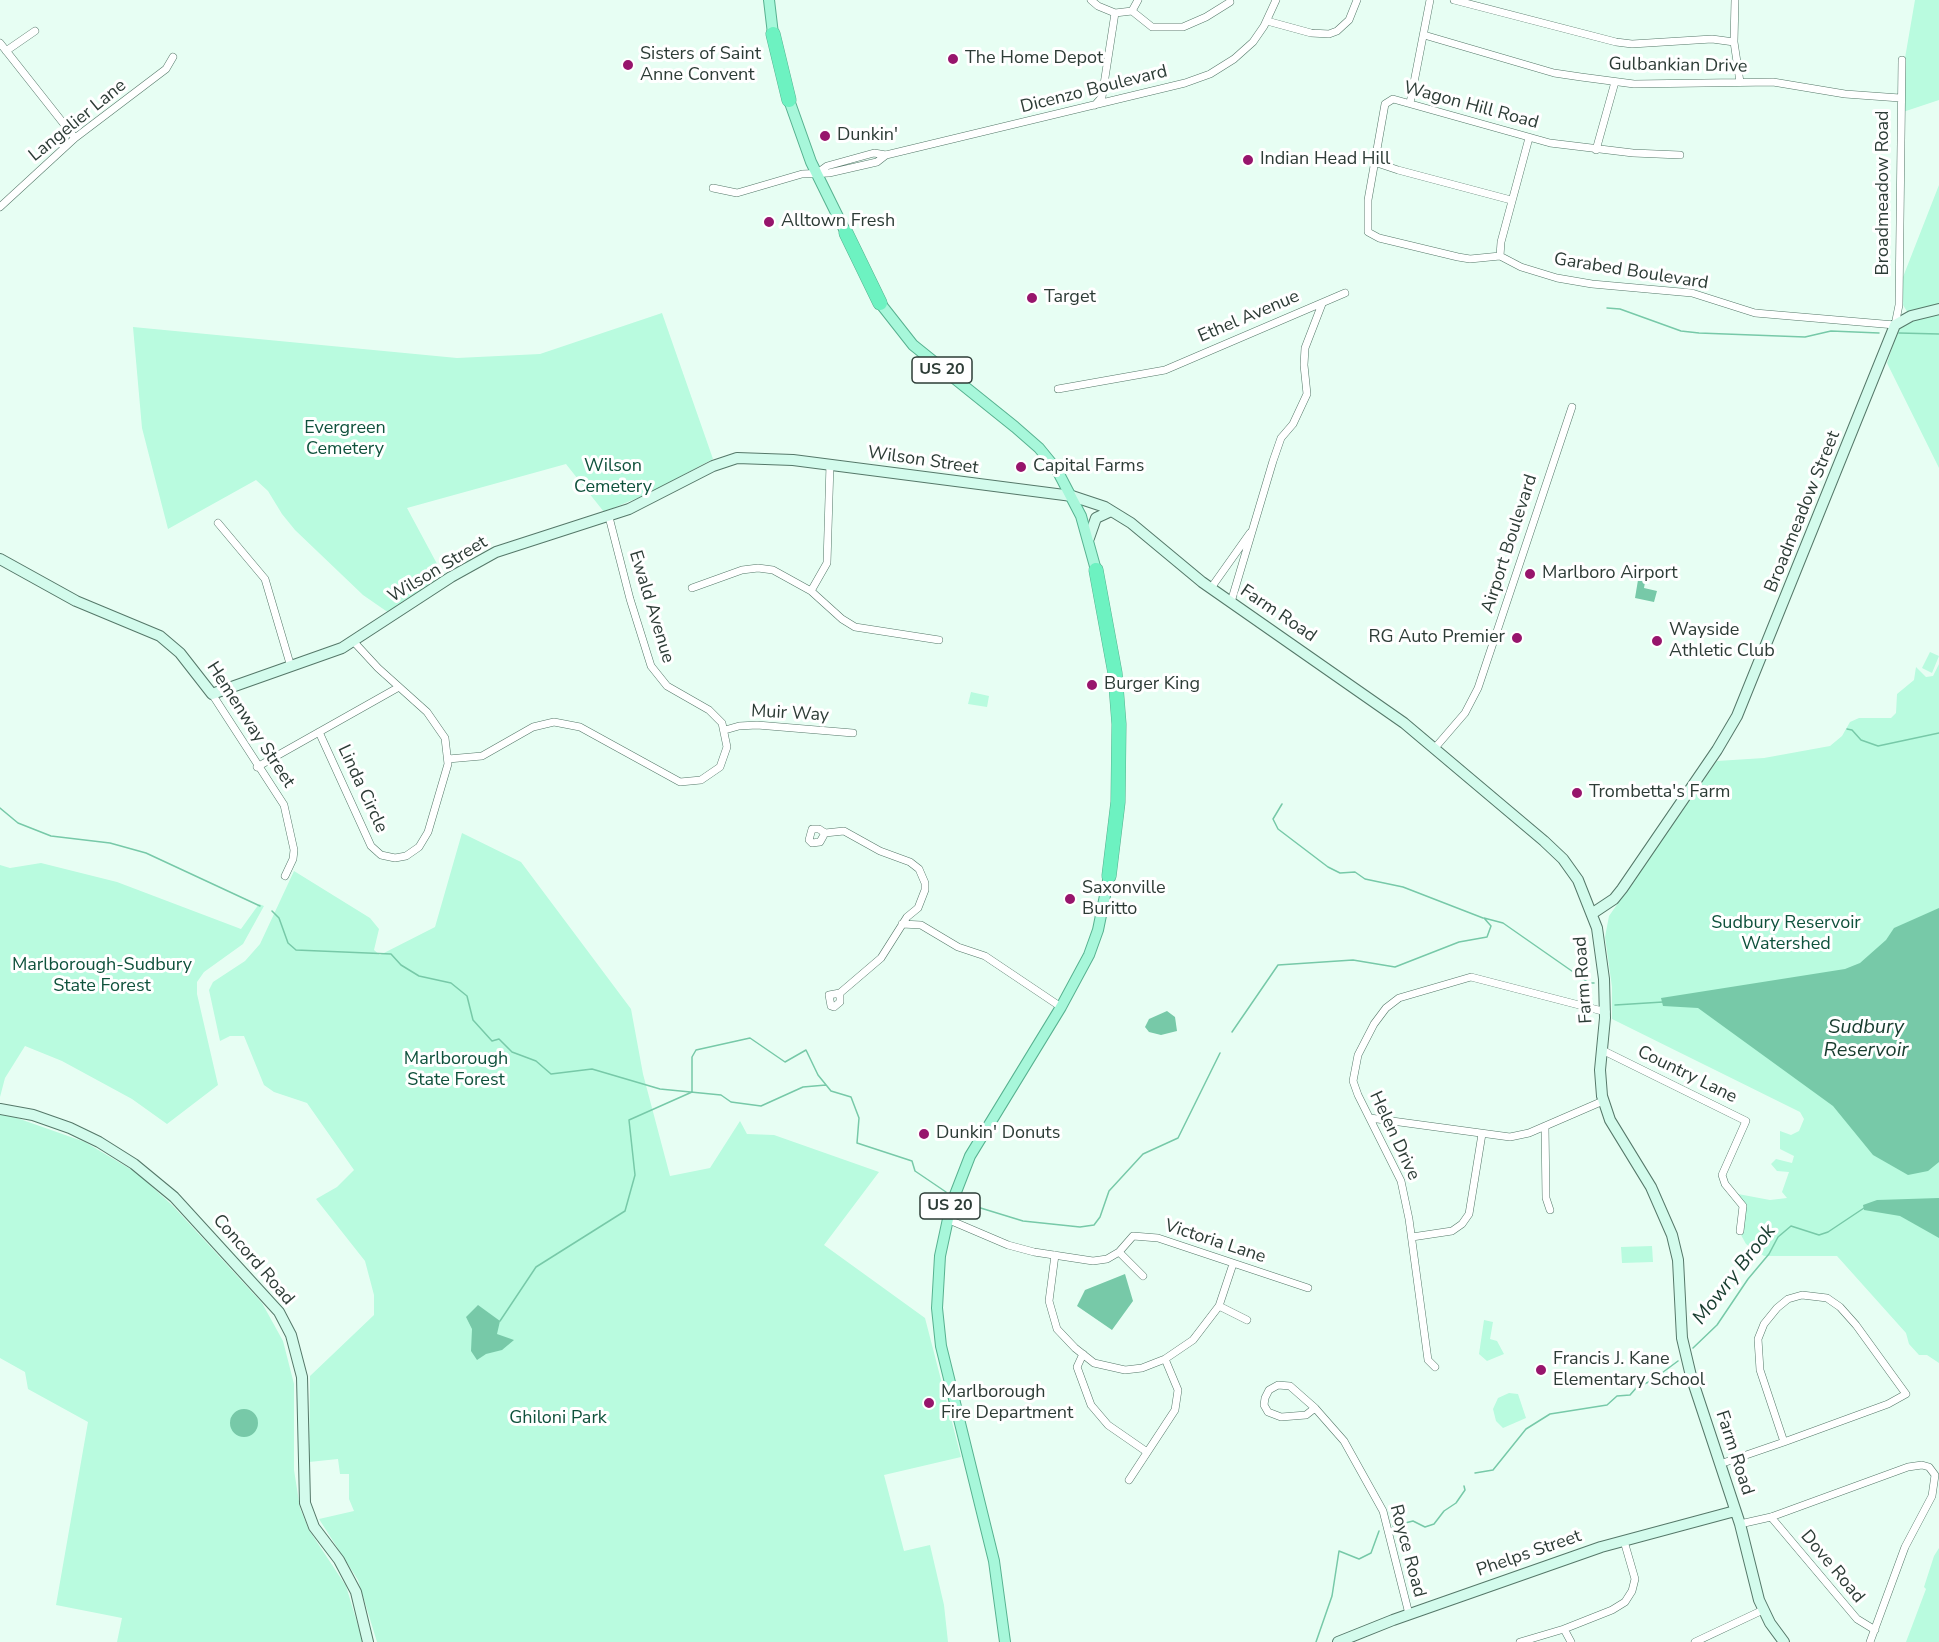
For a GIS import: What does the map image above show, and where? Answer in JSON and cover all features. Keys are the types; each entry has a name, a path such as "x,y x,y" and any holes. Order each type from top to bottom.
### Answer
{"highway":[{"name":"US 20","path":"773,34 789,99"},
{"name":"US 20","path":"846,233 880,303"},
{"name":"US 20","path":"1096,570 1113,660 1119,724 1118,796 1109,876"}],"main road":[{"name":"US 20","path":"769,0 773,34"},
{"name":"US 20","path":"789,99 816,174 846,233"},
{"name":"US 20","path":"880,303 913,345 1039,448 1057,470 1072,496 1089,538 1096,570"},
{"name":"US 20","path":"1005,1642 996,1568 949,1385 937,1323 939,1267 947,1219 959,1180 982,1133 1061,1007 1094,943 1109,876"}],"street":[{"path":"1091,0 1098,6 1115,13 1132,11 1152,27 1183,27 1206,17 1230,2"},
{"path":"1132,11 1138,0"},
{"name":"Dicenzo Boulevard","path":"713,188 737,193 802,174 816,174 827,166 874,153 886,155 1185,83 1210,74 1234,59 1253,42 1267,21 1276,0"},
{"path":"1267,21 1311,33 1329,34 1337,31 1349,20 1357,0"},
{"path":"1410,103 1430,0"},
{"path":"1454,0 1616,42 1632,44 1712,39 1734,42"},
{"path":"1735,0 1734,42 1740,82"},
{"path":"1095,105 1102,97 1115,13"},
{"path":"6,51 35,31"},
{"name":"Gulbankian Drive","path":"1424,34 1554,73 1615,82 1646,84 1773,82 1845,94 1900,98"},
{"path":"0,43 75,138"},
{"name":"Langelier Lane","path":"0,207 75,138 166,69 173,57"},
{"name":"Broadmeadow Road","path":"1895,325 1899,305 1902,60"},
{"path":"1596,150 1615,82"},
{"name":"Wagon Hill Road","path":"1500,256 1470,259 1458,257 1379,238 1368,232 1368,200 1385,104 1392,99 1528,138 1596,150 1680,154"},
{"path":"1500,256 1511,200 1528,138"},
{"path":"1377,159 1380,164 1398,170 1511,200"},
{"name":"Garabed Boulevard","path":"1500,256 1521,267 1557,278 1592,284 1692,293 1755,313 1895,325"},
{"name":"Ethel Avenue","path":"1058,389 1165,370 1345,293"},
{"path":"1231,602 1281,438 1293,424 1307,394 1304,360 1311,329 1322,304"},
{"path":"1895,325 1911,316 1939,309"},
{"name":"Broadmeadow Street","path":"1593,913 1614,899 1622,889 1717,750 1737,716 1895,325"},
{"name":"Airport Boulevard","path":"1434,749 1465,713 1478,688 1572,407"},
{"name":"Wilson Street","path":"212,693 291,667 354,642 441,583 484,558 517,545 609,517 652,498 712,466 737,458 776,458 830,464 1072,496"},
{"path":"811,591 827,563 830,464"},
{"name":"Farm Road","path":"1072,496 1097,503 1131,523 1211,588 1363,692 1563,859 1578,880 1593,913 1604,979 1606,1011 1600,1083 1603,1101 1616,1132 1654,1193 1672,1234 1678,1260 1685,1351 1740,1524 1763,1610 1784,1642"},
{"path":"1089,538 1096,518 1111,511"},
{"name":"Ewald Avenue","path":"609,517 630,599 655,674 673,690 709,710 725,730"},
{"path":"218,524 265,579 291,667"},
{"path":"1211,588 1253,529"},
{"name":"Hemenway Street","path":"0,559 76,601 160,636 180,652 212,693 257,767 284,805 291,827 293,859 285,876"},
{"path":"692,588 758,568 773,570 811,591 825,606 855,627 939,640"},
{"name":"Linda Circle","path":"319,732 371,846 381,855 395,858 406,856 419,848 428,832 438,803 448,759 448,749 440,728 427,712 354,642"},
{"path":"257,767 399,687"},
{"path":"448,759 482,756 532,727 565,723 580,727 667,777 680,782 692,782 706,778 720,767 726,754 725,730"},
{"name":"Muir Way","path":"725,730 757,725 853,733"},
{"path":"825,833 844,831 919,869 925,890 918,908 902,924 881,958 840,993"},
{"path":"918,908 921,925"},
{"path":"902,924 921,925 958,947 985,956 1061,1007"},
{"name":"Helen Drive","path":"1435,1367 1428,1360 1412,1237 1401,1181 1353,1081 1354,1068 1374,1024 1386,1008 1399,998 1432,986 1471,977 1606,1011"},
{"name":"Country Lane","path":"1602,1050 1746,1121 1722,1175 1725,1184 1743,1206 1740,1231"},
{"path":"1370,1118 1510,1137 1545,1126 1603,1101"},
{"name":"Concord Road","path":"0,1109 33,1115 70,1128 99,1142 134,1164 174,1197 279,1312 291,1335 302,1377 305,1503 314,1527 338,1558 356,1592 368,1642"},
{"path":"1545,1126 1546,1198 1550,1210"},
{"path":"1412,1237 1452,1231 1462,1224 1469,1214 1482,1134"},
{"name":"Victoria Lane","path":"947,1219 1008,1245 1093,1261 1107,1259 1119,1252 1133,1236 1141,1235 1308,1288"},
{"path":"1119,1252 1143,1276"},
{"path":"1055,1255 1050,1284 1051,1314 1057,1329 1083,1354 1102,1365 1125,1370 1142,1368 1166,1359 1193,1340 1219,1306 1233,1264"},
{"path":"1720,1464 1784,1442 1888,1404 1906,1394 1856,1325 1840,1307 1827,1298 1802,1295 1788,1299 1770,1316 1758,1339 1760,1370 1784,1442"},
{"path":"1219,1306 1247,1320"},
{"path":"1083,1354 1077,1367 1091,1405 1108,1425 1147,1452"},
{"path":"1129,1480 1163,1430 1178,1401 1176,1380 1166,1359"},
{"name":"Royce Road","path":"1315,1408 1306,1415 1281,1417 1268,1412 1264,1405 1264,1398 1269,1390 1278,1384 1290,1386 1315,1408 1344,1441 1383,1511 1409,1614"},
{"path":"1740,1524 1771,1517 1908,1467 1922,1465 1929,1467 1935,1475 1932,1496 1905,1547 1870,1642"},
{"name":"Phelps Street","path":"1338,1642 1409,1614 1624,1541 1736,1512"},
{"name":"Dove Road","path":"1771,1517 1857,1619 1875,1630"},
{"path":"1520,1642 1564,1629 1612,1610 1625,1602 1632,1591 1635,1579 1624,1541"},
{"path":"1695,1642 1763,1610"},
{"path":"1564,1629 1571,1642"}],"green space":[{"path":"1915,0 1939,0 1939,100 1903,112 1905,58"},
{"path":"1939,185 1939,468 1887,363 1899,327 1908,313 1903,305 1903,277"},
{"name":"Evergreen Cemetery","path":"662,313 713,459 649,493 604,512 566,464 407,508 443,575 389,613 363,595 295,530 268,491 256,480 168,529 142,428 133,327 457,358 540,354"},
{"path":"1930,652 1939,656 1932,673 1922,668"},
{"name":"Sudbury Reservoir Watershed","path":"1939,664 1939,1363 1927,1355 1919,1355 1909,1344 1906,1333 1837,1256 1764,1256 1746,1244 1741,1235 1746,1207 1737,1197 1738,1194 1770,1200 1787,1198 1782,1192 1789,1172 1777,1171 1771,1164 1776,1159 1792,1163 1794,1156 1780,1149 1780,1131 1791,1135 1799,1131 1804,1119 1800,1112 1612,1019 1612,987 1605,937 1609,916 1717,761 1764,758 1830,746 1842,736 1850,722 1859,718 1891,718 1896,713 1897,694 1914,680 1916,667 1926,677 1933,676"},
{"path":"971,692 989,696 987,707 968,704"},
{"name":"Ghiloni Park","path":"462,833 521,862 631,1009 643,1074 670,1176 710,1168 740,1121 747,1134 774,1135 879,1172 824,1245 925,1318 961,1457 884,1475 904,1551 930,1545 944,1605 948,1642 377,1642 358,1580 319,1519 354,1511 349,1499 349,1474 340,1474 338,1459 309,1462 310,1376 374,1315 374,1295 365,1261 316,1199 337,1187 354,1170 307,1103 274,1092 264,1085 244,1036 230,1036 220,1041 209,990 213,982 245,961 260,944 294,871 370,918 379,929 374,950 380,955 435,927"},
{"name":"Marlborough-Sudbury State Forest","path":"41,863 117,882 241,929 259,904 264,906 243,944 204,972 197,982 197,994 218,1085 167,1124 132,1099 62,1061 25,1046 5,1078 0,1097 0,865 10,868"},
{"path":"0,1112 85,1142 137,1173 173,1206 262,1303 283,1341 294,1384 294,1470 300,1508 309,1530 346,1586 363,1642 117,1642 122,1618 56,1605 88,1422 28,1389 25,1372 0,1358"},
{"path":"1652,1246 1653,1262 1622,1263 1621,1247"},
{"path":"1484,1320 1493,1322 1490,1339 1497,1341 1504,1354 1487,1361 1479,1354"},
{"path":"1509,1393 1518,1394 1526,1418 1503,1428 1496,1421 1493,1409 1498,1398"},
{"path":"1939,1548 1939,1642 1906,1642 1926,1589 1924,1587 1934,1556"}],"water":[{"path":"1638,580 1645,582 1644,588 1657,591 1654,602 1635,598"},
{"name":"Sudbury Reservoir","path":"1939,908 1939,1162 1928,1171 1908,1175 1873,1155 1833,1106 1698,1008 1663,1006 1661,998 1845,969 1860,963 1886,940 1894,928"},
{"path":"1167,1011 1175,1017 1177,1031 1161,1035 1149,1032 1145,1027 1149,1019"},
{"path":"1939,1198 1939,1238 1900,1216 1864,1210 1863,1205 1877,1200"},
{"path":"1125,1274 1133,1301 1112,1330 1077,1306 1085,1290"},
{"path":"478,1305 500,1321 497,1334 514,1340 502,1350 486,1354 477,1360 471,1351 472,1329 466,1317"},
{"path":"244,1409 254,1413 258,1423 254,1433 244,1437 234,1433 230,1423 234,1413"}],"waterway":[{"path":"1607,308 1620,309 1681,331 1699,333 1805,337 1831,331 1879,333"},
{"path":"1899,333 1939,334"},
{"path":"1847,729 1852,730 1861,740 1878,746 1939,733"},
{"path":"1282,804 1273,819 1278,829 1328,867 1340,873 1355,872 1365,879 1403,887 1483,918"},
{"path":"0,808 18,823 51,836 110,843 146,853 260,906"},
{"path":"272,911 279,918 288,943 296,950 391,954 401,965 419,976 451,983 467,996 473,1020 492,1041 499,1039 512,1052 536,1061 551,1074 592,1069 660,1089 721,1095 731,1102 761,1106 803,1087 826,1085"},
{"path":"1232,1032 1278,965 1353,960 1395,967 1459,942 1487,937 1491,926 1484,918 1503,923 1589,983 1594,983"},
{"path":"1615,1005 1663,1002"},
{"path":"500,1321 536,1267 625,1211 635,1175 629,1120 692,1092 692,1057 696,1050 750,1038 785,1062 806,1050 818,1075 831,1091 851,1097 859,1118 857,1143 912,1161 915,1171 946,1192"},
{"path":"961,1202 1023,1221 1080,1227 1094,1225 1100,1217 1109,1191 1143,1154 1178,1138 1220,1053"},
{"name":"Mowry Brook","path":"1693,1348 1717,1325 1748,1279 1769,1254 1778,1237 1791,1226 1819,1235 1828,1232 1864,1208"},
{"name":"Mowry Brook","path":"1475,1473 1493,1470 1526,1429 1550,1414 1607,1405 1617,1396 1630,1395 1637,1387 1651,1381 1678,1361"},
{"name":"Mowry Brook","path":"1393,1526 1413,1521 1425,1527 1434,1524 1444,1511 1456,1503 1465,1490 1464,1486"},
{"name":"Mowry Brook","path":"1316,1642 1332,1596 1339,1551 1359,1559 1371,1553 1379,1531"}],"place":[{"name":"The Home Depot","path":"953,59"},
{"name":"Sisters of Saint Anne Convent","path":"628,65"},
{"name":"Dunkin'","path":"825,136"},
{"name":"Indian Head Hill","path":"1248,160"},
{"name":"Alltown Fresh","path":"769,222"},
{"name":"Target","path":"1032,298"},
{"name":"Capital Farms","path":"1021,467"},
{"name":"Marlboro Airport","path":"1530,574"},
{"name":"RG Auto Premier","path":"1517,638"},
{"name":"Wayside Athletic Club","path":"1657,641"},
{"name":"Burger King","path":"1092,685"},
{"name":"Trombetta's Farm","path":"1577,793"},
{"name":"Saxonville Buritto","path":"1070,899"},
{"name":"Dunkin' Donuts","path":"924,1134"},
{"name":"Francis J. Kane Elementary School","path":"1541,1370"},
{"name":"Marlborough Fire Department","path":"929,1403"}],"park label":[{"name":"Wilson Cemetery","path":"613,477"},
{"name":"Marlborough State Forest","path":"456,1070"}]}
